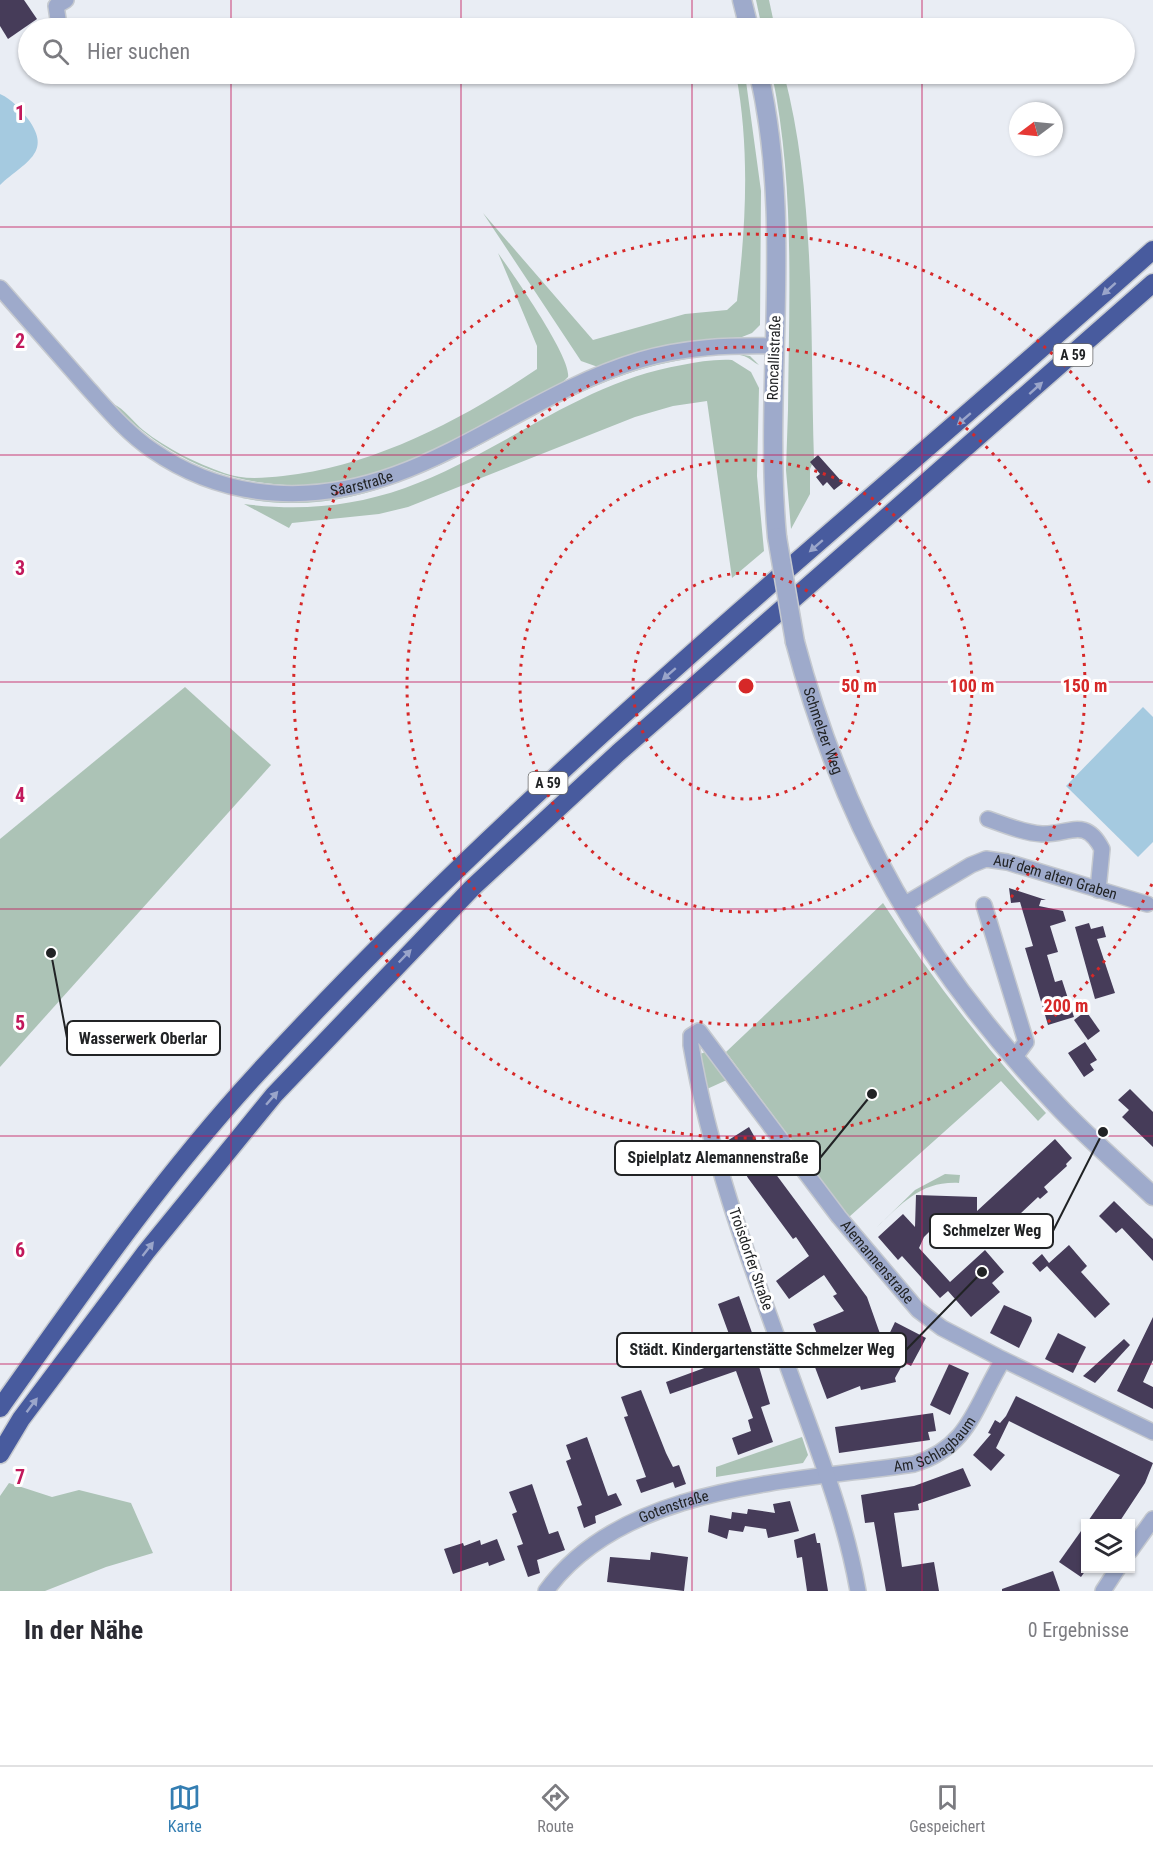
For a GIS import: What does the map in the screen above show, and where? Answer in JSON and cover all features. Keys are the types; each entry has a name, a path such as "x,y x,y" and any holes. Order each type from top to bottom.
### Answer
{"highway":[{"name":"A 59","path":"0,1408 128,1229 254,1078 369,957 462,864 606,728 976,408 1153,250"},
{"name":"A 59","path":"0,1454 21,1419 146,1252 274,1095 473,887 618,753 1153,283"}],"street":[{"path":"58,18 56,6 66,0"},
{"path":"742,0 746,18"},
{"name":"Roncallistraße","path":"760,84 775,182 775,346 772,439 777,537 795,642"},
{"name":"Saarstraße","path":"0,288 115,418 149,448 192,473 225,484 261,492 322,493 386,479 420,466 582,382 640,360 699,348 775,346"},
{"name":"Schmelzer Weg","path":"795,642 813,710 838,778 872,853 902,906 964,997 1014,1058 1059,1107 1153,1196"},
{"path":"988,819 1042,834 1071,828 1090,833 1102,849 1098,890"},
{"name":"Auf dem alten Graben","path":"902,906 950,876 986,860 1006,862 1147,904"},
{"path":"984,904 1026,1042 1014,1058"},
{"name":"Alemannenstraße","path":"699,1031 839,1217 905,1297 942,1328 1153,1432"},
{"name":"Troisdorfer Straße","path":"699,1031 691,1036 691,1045 722,1172 844,1525 858,1591"},
{"name":"Am Schlagbaum","path":"828,1476 914,1464 945,1450 960,1437 1003,1360"},
{"name":"Gotenstraße","path":"546,1591 570,1564 596,1542 644,1515 670,1504 714,1493 828,1476"},
{"path":"1135,1545 1153,1520"},
{"path":"1103,1591 1116,1573"}],"green space":[{"path":"756,0 769,0 773,18 760,18"},
{"path":"737,84 746,84 761,191 760,325 752,333 742,337 662,346 598,367 581,361 483,213 593,340 685,314 727,310 737,301 743,244 745,159"},
{"path":"774,84 786,84 802,168 810,266 814,460 810,469 810,494 791,529 786,470 789,242 779,116"},
{"path":"498,253 561,352 568,377 561,384 415,460 374,474 333,483 293,485 254,482 216,472 179,455 145,433 113,404 152,437 172,449 203,465 238,477 283,476 317,471 384,451 448,423 537,369 537,346"},
{"path":"730,353 750,356 759,365 744,356 729,354 681,360 624,375 570,397 524,421 565,399 593,385 636,368 662,361"},
{"path":"713,360 732,360 751,372 759,388 757,476 764,551 732,578 707,401 673,406 635,417 408,507 379,514 292,523 289,528 244,504 305,507 365,500 440,474 575,402 609,387 645,374 682,365"},
{"path":"375,489 360,494 303,503 242,498 311,500 347,496"},
{"path":"185,687 271,765 0,1067 0,839"},
{"path":"883,903 960,1012 1046,1113 1038,1121 1001,1081 849,1217 726,1052"},
{"path":"708,1051 729,1079 707,1089 700,1054"},
{"path":"945,1174 960,1175 959,1183 946,1183 923,1190 904,1202 877,1227 915,1190"},
{"path":"802,1437 808,1455 803,1463 716,1477 716,1467"},
{"path":"9,1483 52,1497 79,1490 131,1503 153,1553 106,1567 45,1591 0,1591 0,1496"}],"water":[{"path":"0,94 19,108 28,119 38,140 33,156 0,185"},
{"path":"1143,707 1153,717 1153,842 1138,857 1066,786"}],"building":[{"path":"0,0 24,0 36,18 18,18 18,32 8,39 0,26"},
{"path":"818,455 843,483 834,490 827,482 823,486 816,477 820,474 810,462"},
{"path":"1009,888 1046,900 1041,900 1039,906 1063,911 1066,921 1050,926 1058,952 1047,955 1055,982 1062,980 1074,1017 1048,1025 1025,948 1033,946 1020,902 1011,903"},
{"path":"1089,923 1091,929 1103,926 1106,937 1097,939 1115,993 1095,999 1075,927"},
{"path":"1086,1011 1100,1031 1088,1040 1074,1020"},
{"path":"1085,1042 1097,1060 1090,1064 1094,1070 1084,1077 1068,1053"},
{"path":"1130,1089 1153,1112 1153,1147 1122,1117 1129,1110 1118,1100"},
{"path":"749,1127 775,1173 867,1297 884,1345 895,1322 926,1338 911,1366 904,1362 895,1378 896,1382 861,1390 860,1386 827,1399 813,1362 826,1357 813,1324 844,1311 833,1296 837,1294 824,1275 789,1299 776,1281 809,1256 796,1237 793,1239 748,1178 727,1141"},
{"path":"1055,1139 1072,1158 1066,1164 1067,1166 1044,1187 1048,1192 1040,1199 1038,1197 1006,1227 946,1225 933,1228 924,1237 919,1248 950,1282 985,1250 1004,1272 992,1283 1000,1292 971,1317 948,1291 940,1298 902,1256 898,1260 878,1237 903,1214 915,1227 916,1195 977,1197 977,1211"},
{"path":"1114,1201 1153,1239 1153,1261 1122,1228 1116,1233 1099,1216"},
{"path":"1069,1245 1087,1266 1081,1272 1110,1304 1095,1318 1047,1266 1040,1272 1032,1263 1042,1254 1049,1263"},
{"path":"739,1296 762,1361 758,1363 770,1404 761,1407 773,1442 738,1455 732,1438 751,1431 748,1420 753,1418 736,1371 670,1394 666,1382 737,1356 718,1304"},
{"path":"1004,1305 1031,1317 1032,1321 1019,1348 990,1333"},
{"path":"1153,1317 1153,1360 1143,1382 1153,1387 1153,1409 1117,1391"},
{"path":"1058,1333 1086,1347 1073,1373 1045,1359"},
{"path":"1124,1339 1130,1345 1095,1383 1083,1376"},
{"path":"949,1364 969,1373 950,1415 930,1405"},
{"path":"641,1390 666,1453 673,1467 679,1465 686,1484 675,1488 673,1482 641,1493 636,1480 646,1477 624,1417 628,1416 621,1397"},
{"path":"1016,1396 1153,1463 1145,1483 1121,1519 1089,1519 1120,1475 1009,1421 996,1448 1005,1455 991,1471 973,1455 991,1434 988,1433 995,1420 1000,1423"},
{"path":"933,1413 936,1431 928,1432 930,1440 839,1453 835,1427"},
{"path":"587,1437 608,1496 616,1493 622,1505 595,1516 596,1523 584,1528 577,1507 582,1505 566,1461 571,1459 566,1445"},
{"path":"963,1468 971,1486 918,1504 919,1510 894,1513 902,1567 934,1562 939,1591 886,1591 874,1522 865,1523 861,1495 914,1486"},
{"path":"532,1484 549,1534 558,1531 565,1550 537,1560 540,1573 528,1577 517,1546 523,1544 512,1514 517,1512 509,1492"},
{"path":"790,1501 799,1531 768,1538 766,1529 745,1526 743,1532 729,1530 727,1539 708,1532 710,1515 731,1519 732,1512 747,1514 748,1509 775,1513 773,1504"},
{"path":"1081,1531 1081,1573 1084,1573 1081,1577 1059,1562"},
{"path":"815,1533 817,1543 820,1543 828,1591 807,1591 802,1557 797,1558 794,1540"},
{"path":"497,1539 505,1560 489,1566 488,1562 453,1574 444,1549 463,1543 464,1546 480,1540 481,1545"},
{"path":"651,1552 688,1557 684,1591 607,1582 610,1557 650,1560"},
{"path":"1053,1571 1060,1591 1002,1591 1002,1589"}],"place":[{"name":"Wasserwerk Oberlar","path":"51,953"},
{"name":"Spielplatz Alemannenstraße","path":"872,1094"},
{"name":"Schmelzer Weg","path":"1103,1132"},
{"name":"Städt. Kindergartenstätte Schmelzer Weg","path":"982,1272"}]}
